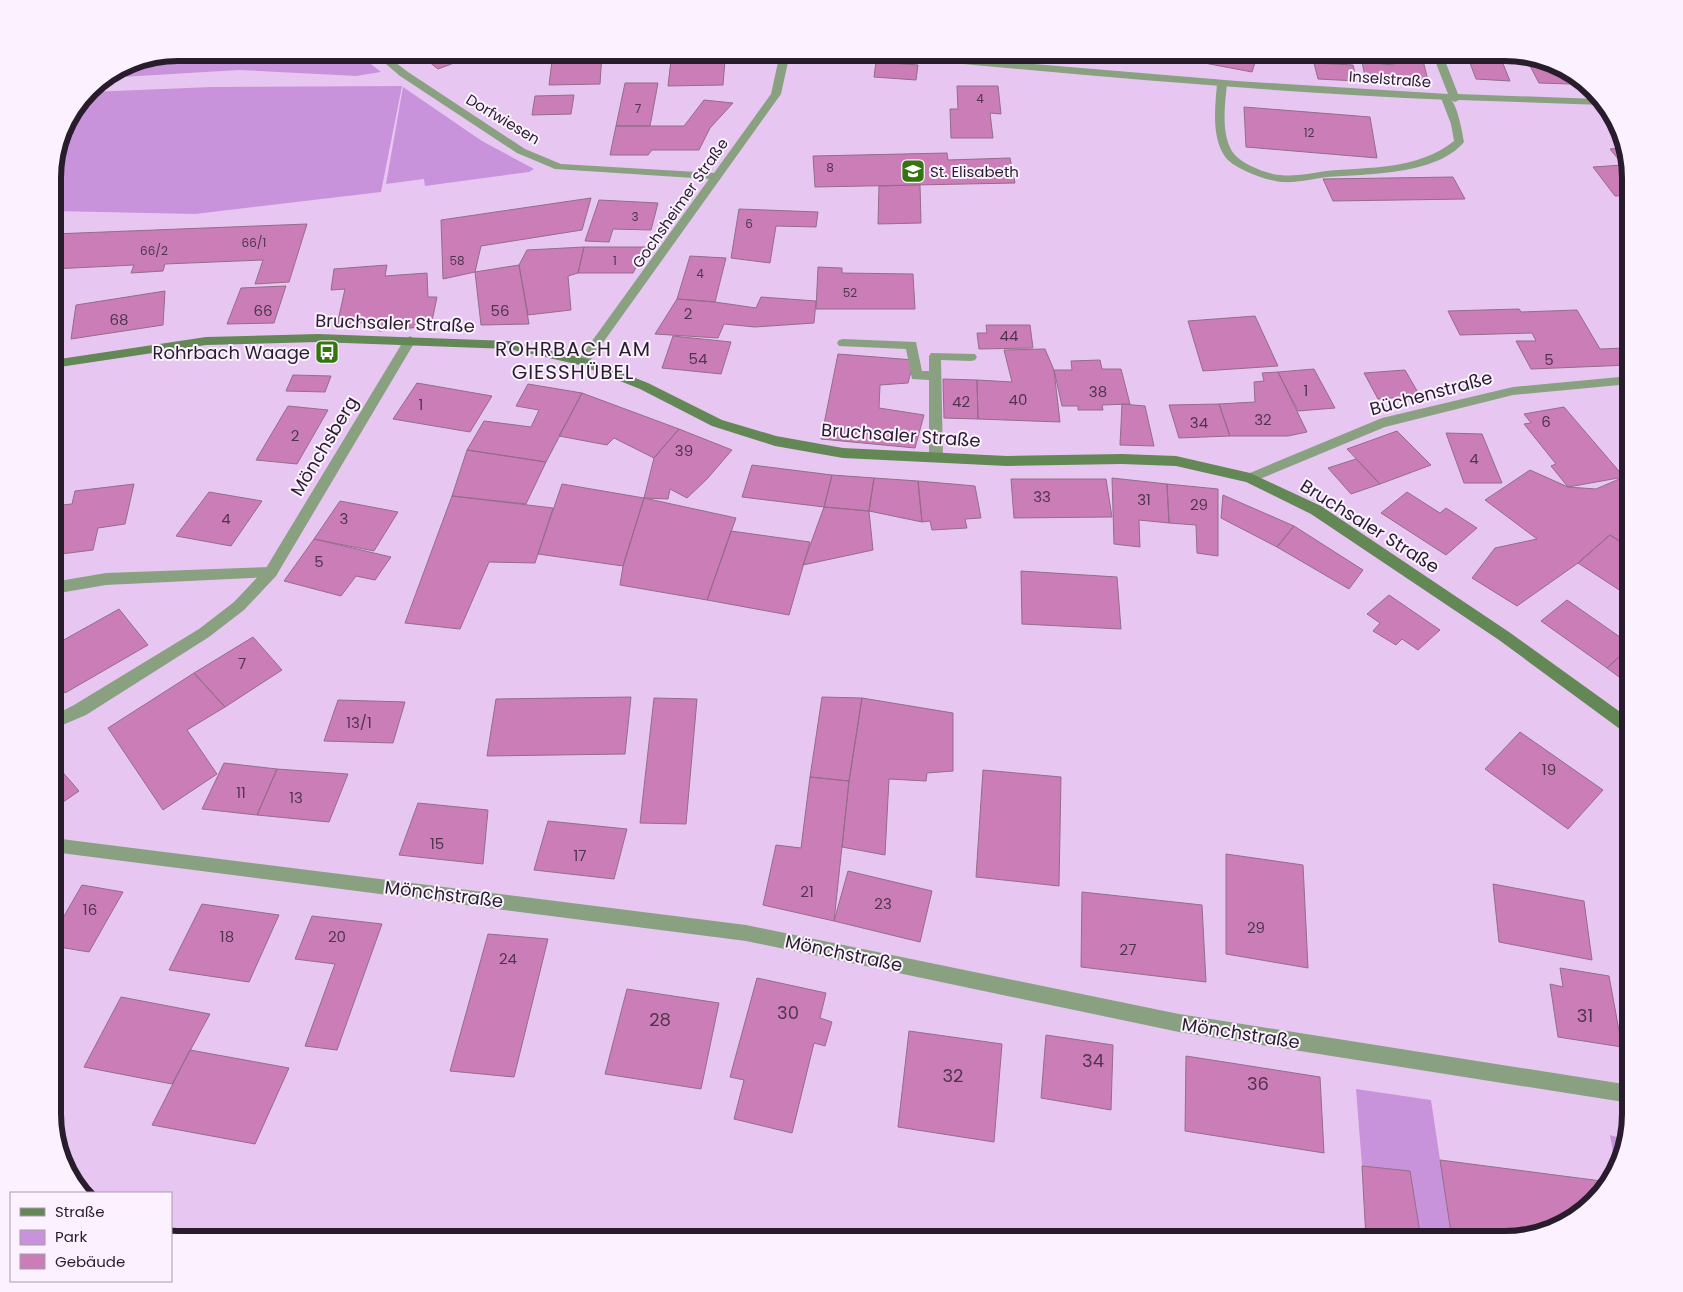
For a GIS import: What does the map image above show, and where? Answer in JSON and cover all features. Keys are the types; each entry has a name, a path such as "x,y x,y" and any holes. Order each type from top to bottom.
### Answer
{"main road":[{"name":"Bruchsaler Straße","path":"62,363 206,341 318,338 509,345 583,362 644,386 717,423 775,441 843,453 936,458 1007,461 1122,459 1176,462 1250,478 1316,510 1504,636 1622,721"}],"street":[{"name":"Inselstraße","path":"976,61 1222,84 1451,98 1593,102"},
{"name":"Inselstraße","path":"1440,61 1451,98"},
{"name":"Dorfwiesen","path":"390,62 404,74 522,151 559,167 717,176"},
{"name":"Gochsheimer Straße","path":"583,362 776,94 783,62"},
{"path":"1222,84 1220,103 1222,136 1223,144 1227,151 1232,158 1242,164 1277,178 1392,169 1450,152 1458,142 1451,98"},
{"name":"Mönchsberg","path":"62,719 80,710 204,633 239,606 272,572 410,340"},
{"path":"843,343 912,345 916,376 935,375"},
{"path":"936,458 935,356 971,357"},
{"name":"Büchenstraße","path":"1250,478 1382,422 1513,391 1622,381"},
{"path":"62,586 106,579 272,572"},
{"name":"Mönchstraße","path":"62,846 746,933 1178,1023 1622,1093"}],"green space":[{"path":"171,62 368,62 381,72 356,76 239,70 120,77 148,65"},
{"path":"402,86 381,192 195,214 62,211 62,163 65,148 73,126 81,113 100,92 212,87"},
{"path":"403,87 482,141 534,169 529,172 425,186 424,179 386,184"},
{"path":"1356,1089 1431,1100 1451,1231 1420,1231 1410,1171 1362,1166"},
{"path":"1610,1135 1619,1138 1614,1157"}],"building":[{"path":"1199,61 1255,61 1252,72"},
{"path":"1393,61 1423,61 1428,80 1365,76 1362,62 1394,65"},
{"path":"1469,61 1502,61 1510,81 1476,79"},
{"path":"429,62 457,62 438,69"},
{"path":"552,62 601,62 600,84 549,85"},
{"path":"671,62 725,62 723,85 668,86"},
{"path":"876,62 918,65 916,80 874,77"},
{"path":"1314,63 1353,65 1357,81 1318,79"},
{"path":"1529,64 1557,73 1567,79 1570,84 1539,83"},
{"path":"625,83 658,83 650,126 616,126"},
{"path":"957,86 998,86 1001,114 990,113 993,138 951,138 950,109 958,109"},
{"path":"574,95 571,114 532,115 535,96"},
{"path":"704,100 733,103 710,128 699,150 652,150 648,155 610,155 616,126 684,126"},
{"path":"1244,107 1370,117 1377,158 1246,147"},
{"path":"1618,148 1621,162 1610,149"},
{"name":"St. Elisabeth","path":"947,153 948,160 1010,158 1015,183 815,187 813,156"},
{"path":"1621,165 1622,196 1615,196 1593,167"},
{"path":"1453,177 1465,199 1333,201 1323,179"},
{"path":"920,185 921,223 878,224 879,186"},
{"path":"591,198 582,230 481,246 475,272 443,279 441,220"},
{"path":"599,200 658,203 651,230 613,229 609,242 585,241"},
{"path":"739,209 818,212 816,227 776,226 770,263 731,258"},
{"path":"307,224 289,282 255,284 263,260 165,264 163,271 131,273 134,265 62,269 62,234"},
{"path":"584,247 647,247 633,273 578,273"},
{"path":"584,247 578,273 568,276 571,310 528,315 519,265 527,250"},
{"path":"690,256 726,258 715,302 677,299"},
{"path":"387,265 385,276 427,273 428,297 437,297 431,326 379,331 379,321 337,325 345,289 331,290 334,269"},
{"path":"519,265 529,324 481,325 475,272"},
{"path":"818,267 842,268 842,273 913,274 915,309 816,309"},
{"path":"286,286 274,323 227,324 241,288"},
{"path":"165,291 163,325 71,339 76,305"},
{"path":"761,297 816,301 814,323 755,327 724,324 718,338 655,334 677,299 756,308"},
{"path":"1519,309 1521,312 1577,310 1600,349 1622,348 1622,365 1531,369 1516,341 1536,341 1532,333 1460,335 1448,311"},
{"path":"1255,316 1278,366 1203,371 1188,321"},
{"path":"986,325 1030,325 1033,348 979,349 977,333 987,333"},
{"path":"673,336 731,342 721,374 662,368"},
{"path":"1045,349 1054,370 1060,422 978,419 977,380 1012,382 1004,350"},
{"path":"838,354 914,360 908,383 880,385 879,408 924,415 915,448 821,439"},
{"path":"1100,360 1102,369 1121,369 1130,404 1102,405 1103,410 1078,410 1078,406 1062,406 1054,370 1072,370 1071,361"},
{"path":"1314,369 1335,408 1298,411 1278,372"},
{"path":"1405,370 1420,396 1378,399 1364,373"},
{"path":"1278,372 1307,432 1288,436 1230,436 1219,404 1255,402 1254,382 1264,381 1262,373"},
{"path":"293,375 331,376 325,392 286,391"},
{"path":"943,379 977,380 978,419 944,418"},
{"path":"417,383 492,396 470,432 393,419"},
{"path":"528,384 582,393 546,462 467,450 484,421 531,427 539,410 516,406"},
{"path":"582,393 679,429 654,458 614,438 607,445 559,436"},
{"path":"1122,404 1145,406 1154,446 1120,445"},
{"path":"1219,404 1230,436 1179,438 1169,405"},
{"path":"288,406 328,410 297,464 256,460"},
{"path":"1564,407 1622,475 1622,477 1568,487 1551,466 1556,464 1524,424 1531,423 1524,414"},
{"path":"679,429 732,450 707,479 687,498 670,489 668,499 644,498 654,458"},
{"path":"1397,431 1431,465 1380,484 1347,449"},
{"path":"1446,433 1482,434 1502,483 1464,483"},
{"path":"467,450 546,462 526,504 452,496"},
{"path":"1356,459 1380,484 1351,494 1328,468"},
{"path":"752,465 832,475 824,507 742,497"},
{"path":"1530,470 1568,487 1596,489 1622,478 1622,543 1610,535 1578,563 1517,606 1472,578 1495,548 1537,539 1485,500"},
{"path":"832,475 874,478 869,511 824,507"},
{"path":"874,478 918,481 922,522 869,511"},
{"path":"1112,478 1167,484 1169,523 1139,520 1140,547 1114,544"},
{"path":"1011,479 1106,479 1112,517 1014,518"},
{"path":"918,481 975,486 981,518 965,519 967,528 932,530 930,521 922,522"},
{"path":"134,484 125,524 98,528 93,550 62,554 62,505 72,504 75,491"},
{"path":"562,484 644,498 623,566 538,554"},
{"path":"1167,484 1218,489 1218,556 1197,553 1196,525 1169,523"},
{"path":"209,492 262,501 231,546 176,536"},
{"path":"1407,492 1440,513 1446,508 1477,528 1446,555 1381,513"},
{"path":"1223,495 1294,526 1277,547 1221,518"},
{"path":"452,496 553,508 535,563 489,562 460,629 405,623"},
{"path":"644,498 736,518 707,600 620,585 623,566"},
{"path":"340,501 398,512 374,551 314,539"},
{"path":"824,507 869,511 873,550 803,565"},
{"path":"1294,526 1363,570 1349,589 1277,547"},
{"path":"731,531 810,542 789,615 707,600"},
{"path":"1610,535 1622,543 1622,592 1578,563"},
{"path":"314,539 391,557 375,580 356,576 341,596 284,581"},
{"path":"1021,571 1117,577 1121,629 1022,624"},
{"path":"1389,595 1440,630 1418,650 1402,639 1396,645 1373,631 1380,623 1367,614"},
{"path":"1567,600 1622,638 1622,654 1607,668 1541,621"},
{"path":"119,609 148,645 65,693 62,689 62,641"},
{"path":"253,637 282,670 225,707 194,673"},
{"path":"1622,654 1622,679 1607,668"},
{"path":"194,673 225,707 187,730 217,774 163,810 108,728"},
{"path":"631,697 625,754 487,756 496,699"},
{"path":"822,697 862,698 849,781 810,777"},
{"path":"654,698 697,699 686,824 640,823"},
{"path":"862,698 953,713 953,771 927,773 926,781 889,779 885,855 842,847 849,781"},
{"path":"338,700 405,702 393,743 324,741"},
{"path":"1520,732 1603,790 1568,829 1485,769"},
{"path":"224,763 277,769 257,815 202,809"},
{"path":"277,769 348,774 329,822 257,815"},
{"path":"983,770 1061,777 1059,886 976,877"},
{"path":"62,771 79,791 62,803"},
{"path":"810,777 849,781 834,921 763,905 776,845 801,848"},
{"path":"418,803 488,810 483,864 399,855"},
{"path":"548,821 627,829 614,879 534,870"},
{"path":"1226,854 1303,865 1308,968 1226,954"},
{"path":"848,871 932,891 920,942 834,921"},
{"path":"1493,884 1584,901 1592,960 1499,942"},
{"path":"82,885 123,892 89,952 62,948 62,919"},
{"path":"1082,892 1202,905 1206,982 1081,967"},
{"path":"202,904 279,915 249,982 169,970"},
{"path":"312,916 382,924 337,1050 305,1046 335,964 295,959"},
{"path":"488,934 548,939 514,1077 450,1071"},
{"path":"1560,968 1609,976 1622,1047 1558,1037 1550,984 1563,987"},
{"path":"757,978 826,993 820,1018 832,1022 825,1046 814,1043 792,1133 734,1119 744,1080 730,1077"},
{"path":"627,989 719,1003 701,1089 605,1074"},
{"path":"121,997 210,1014 172,1084 84,1067"},
{"path":"909,1031 1002,1044 994,1142 898,1127"},
{"path":"1046,1035 1113,1045 1111,1110 1041,1098"},
{"path":"190,1050 289,1068 255,1144 152,1125"},
{"path":"1186,1056 1320,1077 1324,1153 1185,1131"},
{"path":"1440,1160 1601,1181 1576,1207 1557,1219 1542,1225 1528,1229 1505,1231 1451,1231"},
{"path":"1362,1166 1410,1171 1420,1231 1366,1231"}],"place":[{"name":"St. Elisabeth","path":"913,171"},
{"name":"Rohrbach Waage","path":"327,352"}],"district":[{"name":"ROHRBACH AM GIESSHÜBEL","path":"573,360"}]}
